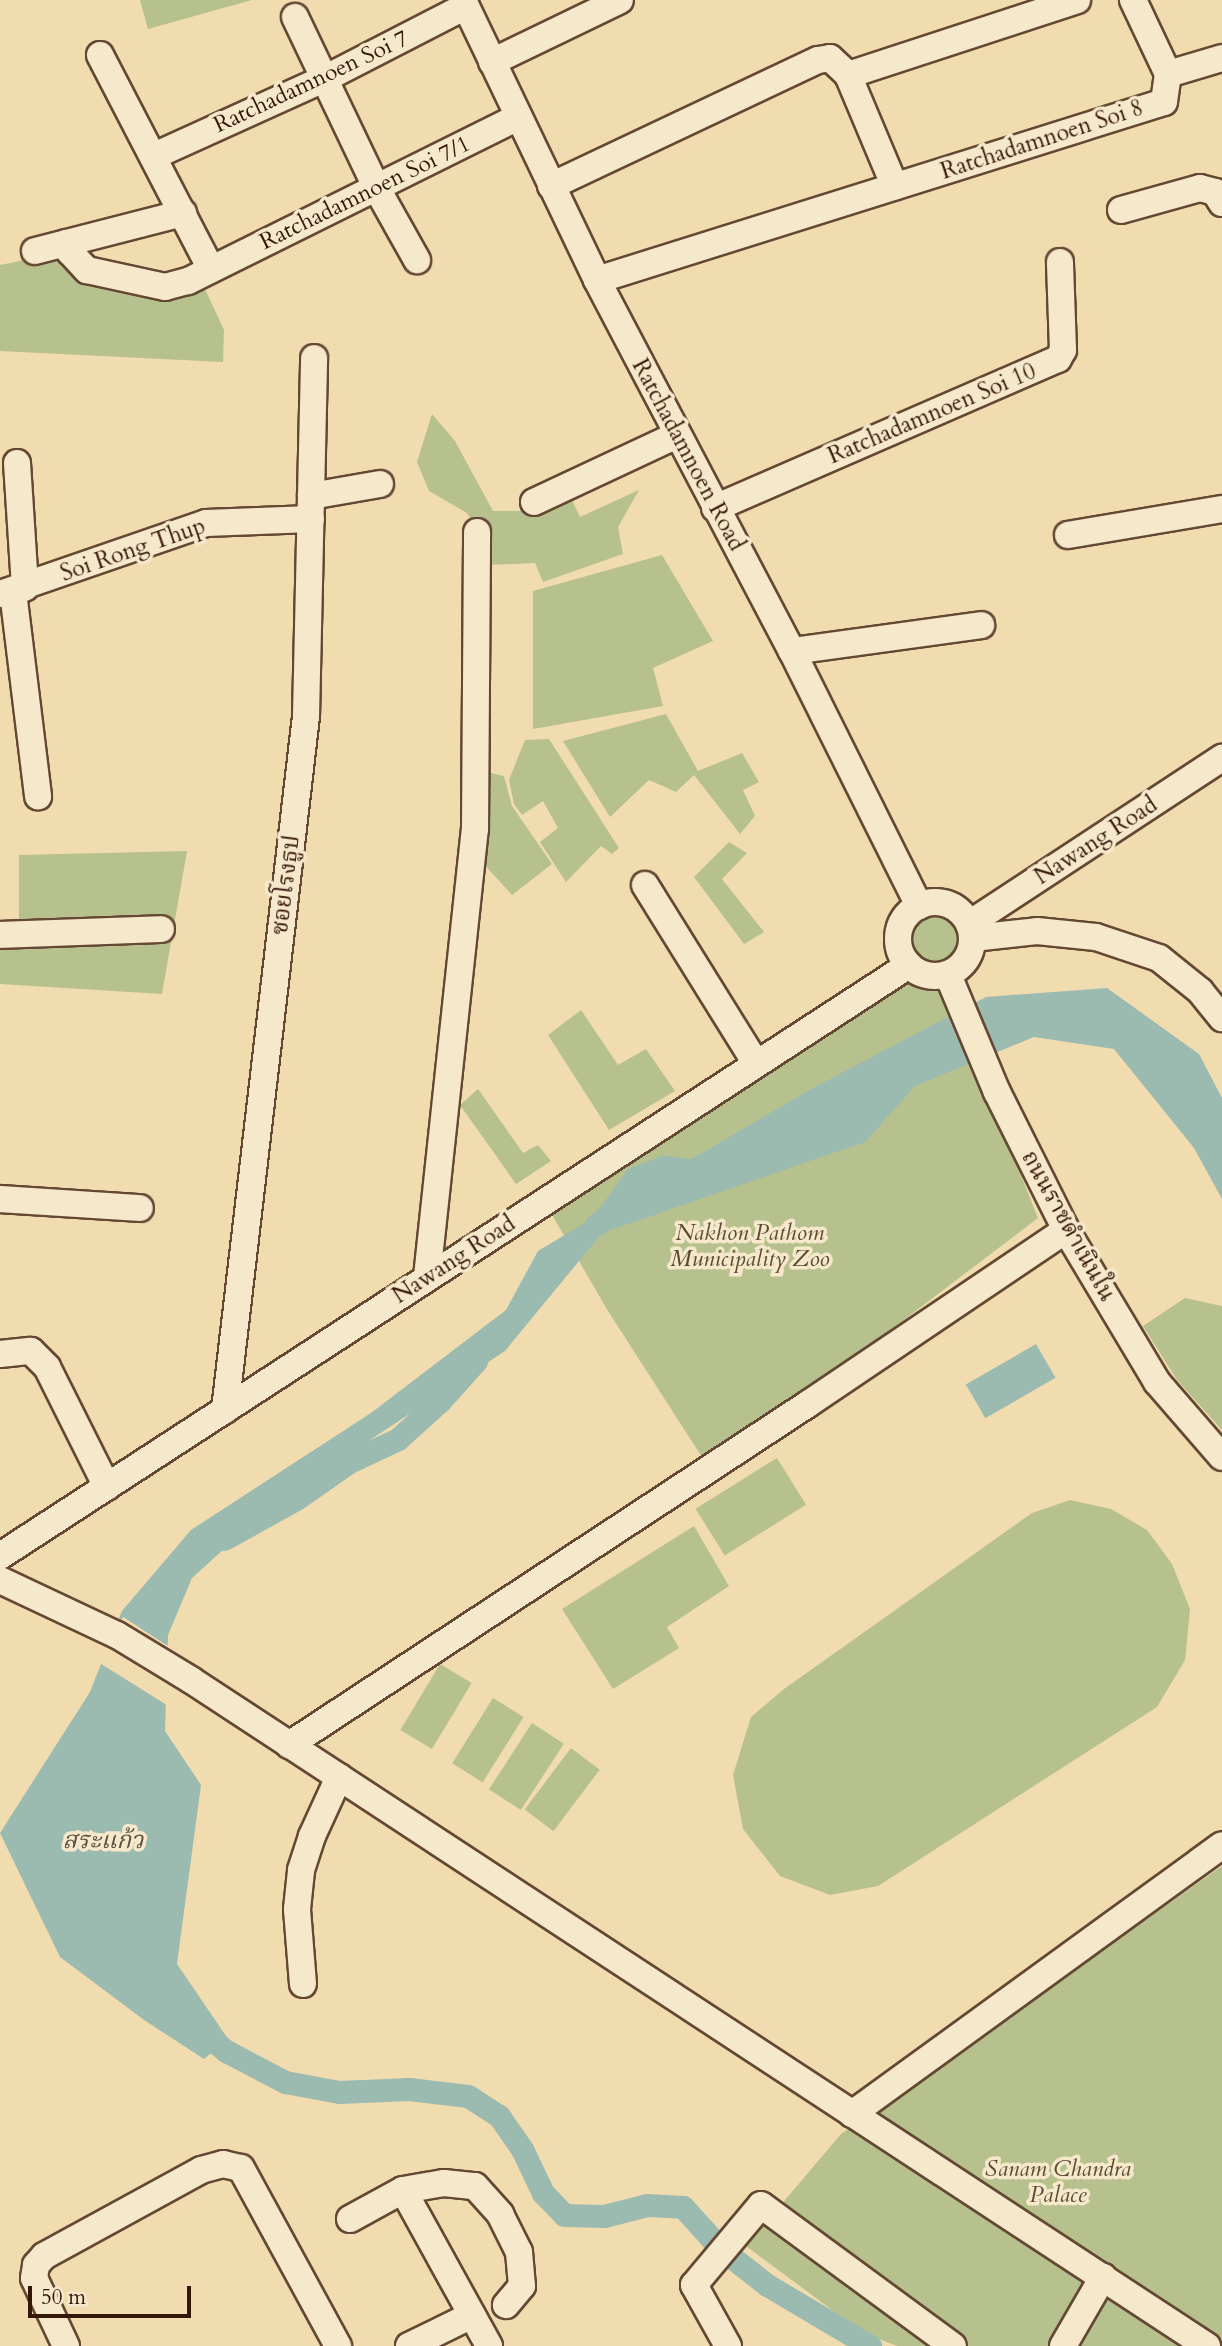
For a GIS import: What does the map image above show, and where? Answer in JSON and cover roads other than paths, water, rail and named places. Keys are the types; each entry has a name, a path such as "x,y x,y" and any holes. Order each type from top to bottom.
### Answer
{"street":[{"path":"492,62 620,0"},
{"path":"848,75 1077,0"},
{"path":"1133,0 1168,74 1222,58"},
{"name":"Ratchadamnoen Road","path":"465,3 597,279 792,651 919,906"},
{"name":"Ratchadamnoen Soi 7","path":"154,156 326,78 465,3"},
{"path":"295,17 376,187 417,261"},
{"path":"100,55 212,267"},
{"path":"551,186 818,60 834,60 848,75 895,187"},
{"name":"Ratchadamnoen Soi 8","path":"597,279 1164,102 1168,74"},
{"name":"Ratchadamnoen Soi 7/1","path":"66,243 75,259 87,270 165,287 188,281 518,117"},
{"path":"1121,210 1200,188 1215,192 1222,203"},
{"path":"35,251 183,213"},
{"name":"Ratchadamnoen Soi 10","path":"715,508 1058,359 1063,350 1060,262"},
{"name":"ซอยโรงธูป","path":"225,1410 306,716 314,358"},
{"path":"534,502 677,435"},
{"path":"17,463 13,592 38,796"},
{"name":"Soi Rong Thup","path":"13,592 196,525 311,508 380,484"},
{"path":"1068,535 1222,509"},
{"path":"427,1277 475,829 477,532"},
{"path":"792,651 981,625"},
{"name":"Nawang Road","path":"971,931 1222,758"},
{"path":"645,885 756,1063"},
{"path":"942,902 963,914 971,931 966,961 948,975 927,975 909,965 899,945 902,922 919,906 942,902"},
{"path":"0,935 161,929"},
{"path":"971,931 1037,931 1096,937 1159,958 1200,990 1222,1018"},
{"name":"Nawang Road","path":"0,1556 909,965"},
{"name":"ถนนราชดำเนินใน","path":"948,975 959,1008 997,1092 1066,1230 1157,1382 1222,1457"},
{"path":"0,1199 140,1208"},
{"path":"289,1745 808,1404 1066,1230"},
{"path":"0,1354 32,1351 47,1367 107,1487"},
{"path":"0,1580 117,1635 191,1680 1207,2346"},
{"path":"303,1983 297,1909 302,1870 312,1836 339,1777"},
{"path":"852,2114 1222,1845"},
{"path":"66,2346 34,2278 36,2265 44,2256 201,2170 223,2164 241,2168 338,2346"},
{"path":"349,2219 403,2190 444,2183 475,2186 500,2214 519,2252 522,2286 506,2305"},
{"path":"403,2190 489,2346"},
{"path":"728,2346 694,2285 761,2205 953,2346"},
{"path":"1063,2346 1103,2277"},
{"path":"409,2346 472,2315"}],"water":[{"name":"สระแก้ว","path":"1107,988 1199,1054 1222,1098 1222,1199 1194,1148 1114,1049 1034,1037 915,1086 865,1142 602,1233 505,1351 276,1502 192,1578 168,1635 165,1731 201,1785 177,1964 228,2039 204,2059 144,2020 60,1957 0,1833 90,1692 122,1611 191,1530 371,1413 506,1310 538,1251 683,1164 813,1088 986,997"},
{"path":"1036,1344 1056,1378 985,1418 966,1384"}],"waterway":[{"path":"596,1225 609,1214 635,1178 663,1167 705,1172"},
{"path":"224,1539 296,1499 349,1462 398,1439 440,1401 476,1361"},
{"path":"195,2026 226,2051 285,2082 339,2092 409,2089 468,2096 499,2116 522,2149 543,2193 564,2215 604,2216 647,2205 683,2207 721,2249 767,2285 870,2346"}],"park label":[{"name":"Nakhon Pathom Municipality Zoo","path":"750,1246"},
{"name":"Sanam Chandra Palace","path":"1058,2182"}]}
